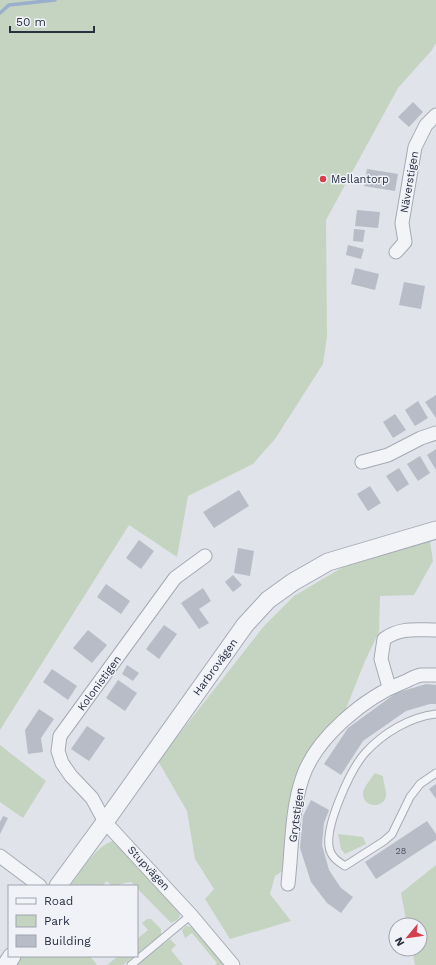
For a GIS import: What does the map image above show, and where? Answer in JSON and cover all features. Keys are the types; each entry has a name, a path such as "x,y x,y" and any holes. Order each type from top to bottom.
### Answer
{"street":[{"name":"Näverstigen","path":"396,252 406,242 402,223 415,148 426,125 436,115"},
{"path":"362,462 388,455 421,438 436,433"},
{"name":"Harbrovägen","path":"59,885 245,625 268,600 293,582 328,562 436,530"},
{"name":"Kolonistigen","path":"105,822 92,798 71,776 62,763 58,750 60,736 175,578 205,556"},
{"path":"389,687 381,659 384,639 394,632 401,630 436,630"},
{"name":"Grytstigen","path":"288,884 297,797 310,761 331,734 346,718 389,687 420,675 436,675"},
{"name":"Stupvägen","path":"105,822 191,915 233,965"},
{"path":"0,856 39,885"}],"lane":[{"path":"436,714 423,716 404,724 383,738 365,753 356,766 330,827 329,847 333,857 345,866 384,841 392,834 410,797 420,784 436,773"},
{"path":"131,965 191,915"}],"green space":[{"path":"0,0 436,0 436,43 432,50 398,88 326,220 327,337 323,364 275,439 253,464 188,496 177,557 129,525 0,730"},
{"path":"429,535 433,561 414,595 380,596 379,632 365,661 345,711 306,759 284,870 275,876 270,894 291,921 230,939 205,899 214,889 195,859 187,811 158,761 264,626 294,596 355,560"},
{"path":"0,745 46,781 23,818 0,802"},
{"path":"375,773 383,776 386,794 385,799 378,805 369,804 363,797 363,792"},
{"path":"338,834 363,837 366,844 345,854 341,849"},
{"path":"113,841 120,842 178,909 180,916 177,920 171,923 138,889 138,885 134,885 131,882 117,885 111,885 107,881 103,885 71,885 94,854 106,844"},
{"path":"436,865 436,965 415,965 414,957 428,957 428,917 406,917 401,893"},
{"path":"147,919 151,919 161,929 161,935 138,953 138,938 148,930 142,923"},
{"path":"186,926 196,928 224,965 215,965 217,963 192,933 185,938 182,930"},
{"path":"170,939 176,945 171,950 183,965 137,965"},
{"path":"20,957 91,957 97,965 15,965"},
{"path":"117,957 133,957 123,965 107,965"}],"building":[{"path":"413,102 423,112 409,127 398,117"},
{"path":"367,169 398,174 395,191 364,186"},
{"path":"357,210 380,212 378,228 355,226"},
{"path":"354,229 365,230 363,242 353,241"},
{"path":"348,245 364,249 361,259 346,255"},
{"path":"355,268 379,274 375,290 351,284"},
{"path":"404,282 425,286 421,309 399,305"},
{"path":"436,395 436,418 425,402"},
{"path":"418,401 428,418 415,426 405,410"},
{"path":"395,414 406,430 393,438 383,422"},
{"path":"436,449 436,470 427,455"},
{"path":"420,456 430,473 418,481 407,464"},
{"path":"399,468 409,484 397,492 386,476"},
{"path":"370,486 381,503 368,511 357,494"},
{"path":"239,490 249,506 214,528 203,512"},
{"path":"139,540 154,551 141,569 126,558"},
{"path":"238,548 254,551 250,576 234,573"},
{"path":"233,575 242,585 233,592 225,582"},
{"path":"106,584 130,601 121,614 97,597"},
{"path":"203,588 211,601 199,609 209,623 199,629 181,603"},
{"path":"164,625 177,634 159,659 146,649"},
{"path":"88,630 107,645 92,663 73,648"},
{"path":"127,665 139,673 133,681 122,674"},
{"path":"52,669 77,686 68,700 43,682"},
{"path":"118,680 137,693 125,711 106,698"},
{"path":"426,684 436,685 436,704 430,704 406,711 363,741 341,775 324,764 348,728 396,693"},
{"path":"39,709 54,719 41,738 43,752 28,754 25,730"},
{"path":"87,726 105,738 89,761 71,749"},
{"path":"436,784 436,799 429,789"},
{"path":"311,800 329,810 324,823 322,845 329,870 341,888 353,897 341,913 327,903 311,882 300,848 303,816"},
{"path":"3,816 8,818 0,834 0,822"},
{"path":"427,821 436,834 436,840 376,879 365,862"}],"waterway":[{"path":"0,13 9,5 55,0"}],"place":[{"name":"Mellantorp","path":"323,179"}]}
